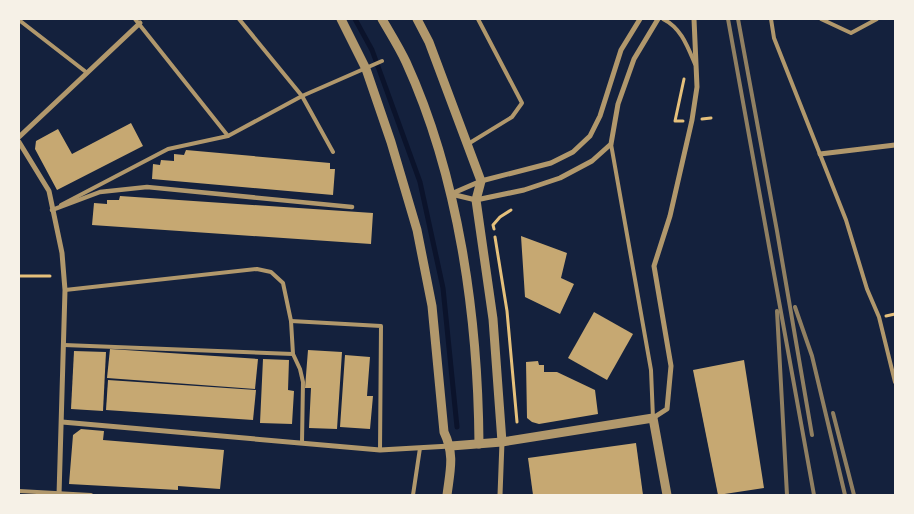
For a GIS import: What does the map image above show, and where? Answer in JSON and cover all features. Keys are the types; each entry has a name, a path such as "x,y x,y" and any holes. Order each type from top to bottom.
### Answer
{"street":[{"path":"340,19 369,68 417,230 432,306 444,432 451,446 452,460 447,495"},
{"path":"382,19 406,62 440,154 451,194 471,318 479,444"},
{"path":"417,19 429,42 481,181 476,200 493,319 502,442 500,495"},
{"path":"451,194 481,181 551,163 573,152 590,136 600,116 621,50 640,19"},
{"path":"451,194 476,200 524,190 560,178 592,161 611,144 618,104 634,58 658,19"},
{"path":"62,422 380,450 502,442 653,418 667,409 671,366 654,266 670,216 692,120 697,87 694,19"},
{"path":"19,137 137,21"},
{"path":"19,142 48,191 62,253 65,290 59,494"},
{"path":"820,154 895,145"},
{"path":"52,210 100,192 147,187 352,207"},
{"path":"653,418 667,495"}],"lane":[{"path":"239,19 302,96 333,152"},
{"path":"468,144 512,117 522,103 478,19"},
{"path":"663,19 674,24 686,42 697,68"},
{"path":"771,19 774,38 846,220 867,289 879,317 895,382"},
{"path":"821,19 851,33 877,19"},
{"path":"19,20 86,72"},
{"path":"137,21 228,136"},
{"path":"52,210 168,149 228,136 302,96 382,61"},
{"path":"611,144 651,370 653,418"},
{"path":"65,290 257,269 270,272 283,284 290,322 293,354 300,369 303,382 302,442"},
{"path":"290,322 381,326 380,450"},
{"path":"64,345 293,354"},
{"path":"413,495 420,448"},
{"path":"19,491 91,495"}],"path":[{"path":"511,210 500,217 493,225 507,311 517,422"},
{"path":"19,276 50,276"}],"building":[{"path":"131,123 143,146 57,190 35,149 36,141 58,129 72,154"},
{"path":"186,150 330,163 330,169 335,169 333,195 152,179 153,164 160,165 161,160 174,161 174,154 184,155"},
{"path":"120,196 373,213 371,244 92,225 94,203 107,204 107,200 119,200"},
{"path":"521,236 567,253 561,278 574,284 560,314 525,297"},
{"path":"594,312 633,334 607,380 568,358"},
{"path":"110,349 258,359 255,389 107,378"},
{"path":"308,350 342,352 337,429 309,428 311,388 305,388"},
{"path":"74,351 106,352 103,411 71,409"},
{"path":"345,355 370,357 367,396 373,396 370,429 340,427"},
{"path":"263,359 289,360 288,390 294,391 292,424 260,423"},
{"path":"744,360 764,488 718,495 693,370"},
{"path":"538,361 539,365 544,365 544,372 557,372 595,390 598,414 539,424 527,418 526,362"},
{"path":"108,380 256,390 253,420 106,410"},
{"path":"81,429 104,431 103,440 224,450 220,489 178,486 178,490 69,484 73,435"},
{"path":"636,443 643,495 533,495 528,458"}],"waterway":[{"path":"355,19 372,50 420,182 443,288 457,427"}],"railway":[{"path":"728,19 814,495"},
{"path":"738,19 812,435"},
{"path":"795,307 812,356 845,495"},
{"path":"777,311 787,495"},
{"path":"833,413 854,495"}]}
